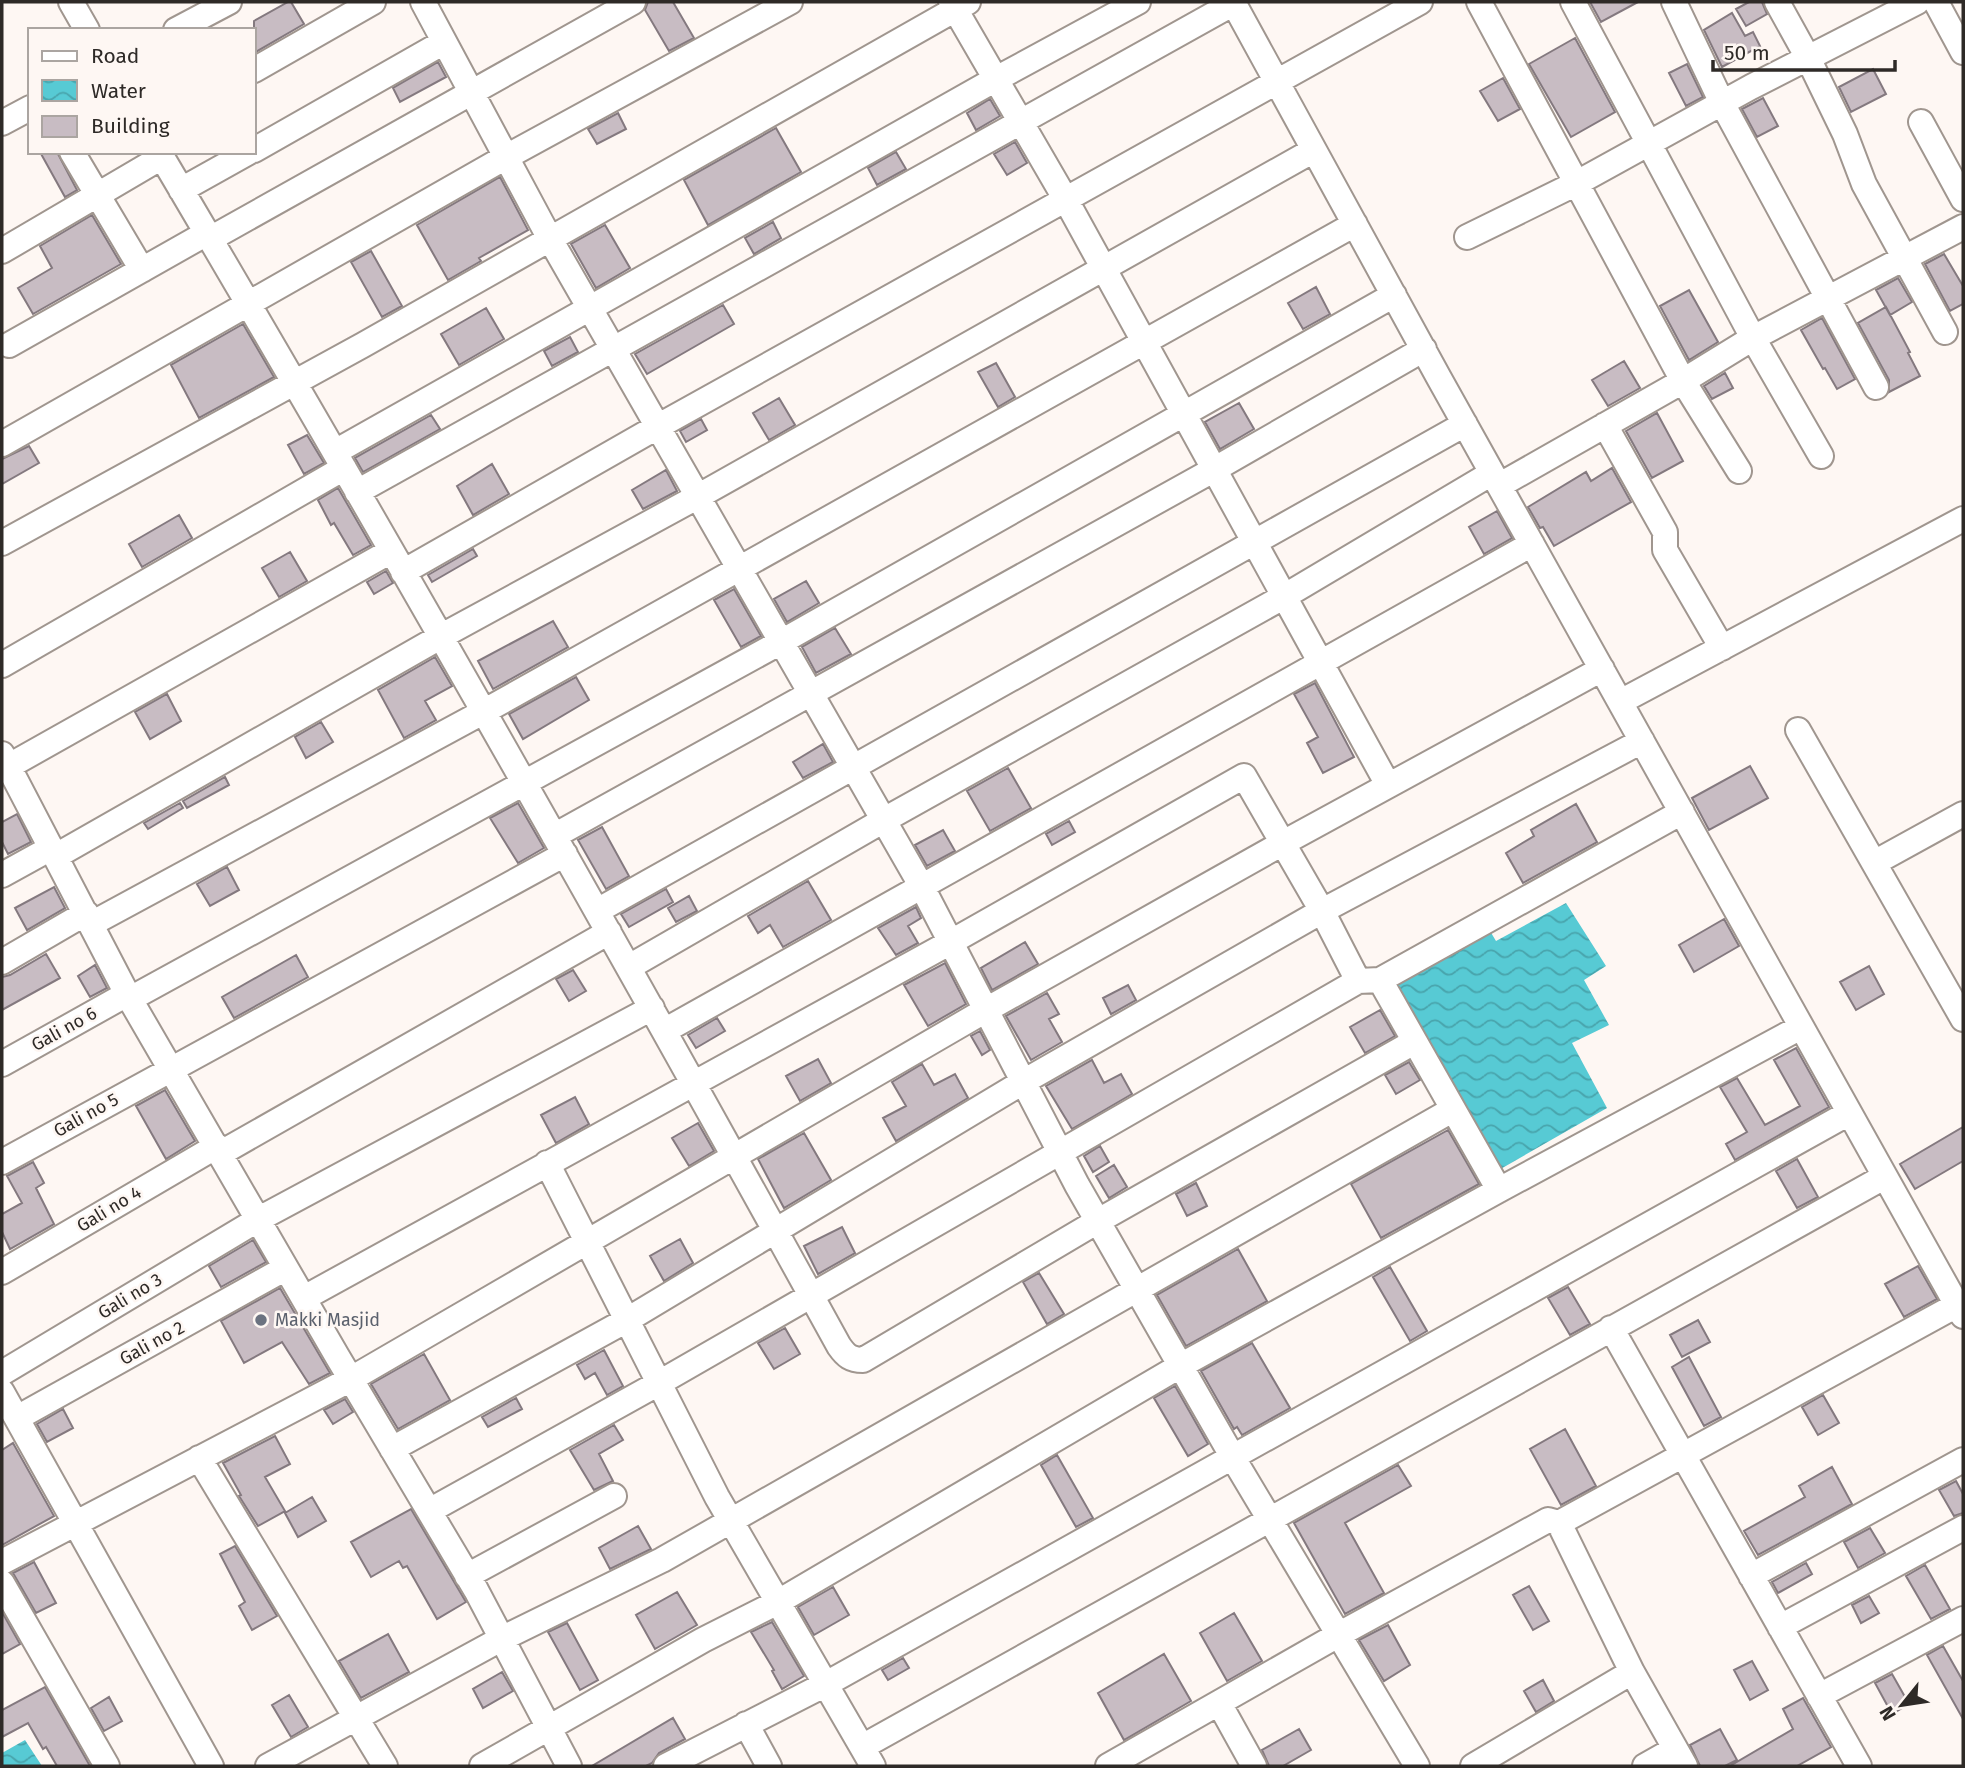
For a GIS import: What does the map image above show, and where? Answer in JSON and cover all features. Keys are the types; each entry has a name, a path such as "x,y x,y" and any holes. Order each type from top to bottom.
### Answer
{"street":[{"path":"71,2 86,28"},
{"path":"180,28 229,2"},
{"path":"256,69 373,2"},
{"path":"422,2 550,239 922,887 1059,1151 1137,1291 1416,1766"},
{"path":"9,345 142,270 472,94 633,2"},
{"path":"2,664 590,309 996,79 1138,2"},
{"path":"569,1766 467,1576 129,996 4,764 657,427 1420,2"},
{"path":"1479,2 1684,381 1739,471"},
{"path":"1573,2 1753,338 1821,456"},
{"path":"1674,2 1722,103 1876,387"},
{"path":"1777,2 1845,134 1864,184 1945,332"},
{"path":"1467,237 1577,183 1722,103 1917,2"},
{"path":"1936,2 1963,52"},
{"path":"357,492 1233,3 1960,1311 1559,1522 1542,1522 1338,1635 1113,1765"},
{"path":"2,444 248,302 780,4"},
{"path":"2,543 550,239 958,4 996,79 1105,269 1388,785"},
{"path":"256,148 444,42"},
{"path":"2,123 28,109"},
{"path":"1921,122 1963,199"},
{"path":"2,875 53,852 697,497 1314,150"},
{"path":"73,154 142,270"},
{"path":"181,190 245,154"},
{"path":"2,251 161,155 484,712 843,1352 854,1360 863,1360 1098,1221 1414,1042"},
{"path":"2,962 484,712 738,567 1355,224"},
{"path":"629,967 884,820 1284,596 1496,479 1605,425 1684,381 1753,338 1963,227"},
{"name":"Gali no 6","path":"2,1064 781,642 1394,295"},
{"name":"Gali no 5","path":"2,1162 559,845 811,694 1424,349"},
{"path":"597,911 1465,424"},
{"path":"1605,425 1665,532 1665,551 1722,648"},
{"path":"1620,702 1963,519"},
{"path":"664,1031 1532,544"},
{"path":"2,1562 351,1379 586,1240 986,1010 1283,843 1602,669"},
{"path":"1798,730 1874,863 1957,992 1963,1019"},
{"path":"392,1449 627,1320 1023,1082 1322,911 1642,741"},
{"path":"304,1298 951,942 1242,776 1246,777 1322,911 1414,1042 1499,1190"},
{"path":"429,1511 659,1383 1059,1151 1682,812"},
{"path":"1874,863 1963,814"},
{"name":"Gali no 4","path":"2,1272 609,932"},
{"name":"Gali no 3","path":"2,1373 259,1219 652,1008"},
{"path":"482,1766 703,1640 778,1602 1180,1366 1801,1027"},
{"path":"268,1766 501,1639 662,1560 1452,1110"},
{"path":"666,1766 825,1684 1849,1113"},
{"path":"547,1164 731,1520 867,1756 1269,1518 1885,1177"},
{"name":"Gali no 2","path":"17,1418 286,1268"},
{"path":"1611,1328 1859,1766"},
{"path":"2,1392 211,1766"},
{"path":"199,1458 385,1766"},
{"path":"1751,1576 1963,1460"},
{"path":"467,1576 614,1496"},
{"path":"1559,1522 1632,1672 1680,1758 1645,1766"},
{"path":"1780,1627 1963,1528"},
{"path":"2,1583 107,1766"},
{"path":"1818,1696 1963,1619"},
{"path":"1473,1766 1632,1672"},
{"path":"1219,1703 1254,1766"},
{"path":"746,1724 769,1766"}],"water":[{"path":"1566,903 1606,966 1584,980 1609,1025 1572,1043 1607,1108 1490,1175 1382,984 1487,926 1496,941"},
{"path":"25,1740 42,1766 2,1766 2,1753"}],"building":[{"path":"291,2 304,24 256,52 254,21"},
{"path":"648,2 673,2 694,38 669,51 645,10"},
{"path":"1590,2 1638,2 1601,22"},
{"path":"1749,2 1762,2 1767,14 1746,26 1736,9"},
{"path":"1732,13 1745,36 1753,32 1760,46 1722,67 1704,30"},
{"path":"1575,38 1615,112 1571,137 1529,64"},
{"path":"438,62 446,77 400,102 393,88"},
{"path":"1687,64 1703,97 1686,106 1669,73"},
{"path":"1873,69 1886,94 1851,112 1839,87"},
{"path":"1503,78 1520,109 1498,121 1480,91"},
{"path":"1763,98 1778,126 1757,137 1742,109"},
{"path":"990,99 1000,116 976,130 967,113"},
{"path":"618,113 626,129 597,144 588,129"},
{"path":"776,128 801,172 708,225 684,180"},
{"path":"1015,142 1027,163 1007,175 994,154"},
{"path":"896,152 906,169 877,185 868,168"},
{"path":"41,154 58,154 77,190 65,197"},
{"path":"500,177 528,230 479,258 481,261 448,280 417,225"},
{"path":"92,215 121,264 33,314 18,288 52,268 40,246"},
{"path":"773,222 781,238 754,254 745,238"},
{"path":"605,225 630,268 596,288 571,244"},
{"path":"371,251 402,306 382,317 351,262"},
{"path":"1944,254 1963,286 1963,304 1950,311 1925,264"},
{"path":"1898,278 1912,302 1890,315 1876,290"},
{"path":"1316,287 1330,314 1303,329 1288,303"},
{"path":"1689,290 1718,342 1689,360 1660,306"},
{"path":"723,305 734,324 647,374 635,354"},
{"path":"1886,307 1920,376 1889,392 1889,380 1858,323"},
{"path":"486,308 504,339 459,365 441,334"},
{"path":"1822,318 1855,379 1837,389 1801,330"},
{"path":"243,324 274,377 199,418 171,365"},
{"path":"570,337 578,352 552,366 544,351"},
{"path":"1624,361 1640,388 1608,406 1592,380"},
{"path":"996,363 1015,397 998,407 978,372"},
{"path":"1725,373 1733,388 1712,399 1704,386"},
{"path":"779,398 795,425 769,440 753,413"},
{"path":"1239,403 1254,429 1220,449 1205,422"},
{"path":"1657,413 1683,461 1652,478 1626,431"},
{"path":"431,415 440,429 363,472 355,458"},
{"path":"701,419 707,430 686,442 680,431"},
{"path":"307,435 324,463 304,474 288,445"},
{"path":"29,446 39,463 2,484 2,459"},
{"path":"492,464 509,494 473,515 457,486"},
{"path":"1612,468 1631,502 1554,546 1528,507 1586,472 1591,481"},
{"path":"666,470 677,491 643,509 632,490"},
{"path":"338,488 371,545 353,555 334,523 331,525 318,500"},
{"path":"1497,511 1512,538 1484,554 1469,527"},
{"path":"179,515 192,538 142,567 129,544"},
{"path":"473,549 477,556 432,582 428,575"},
{"path":"290,552 307,581 279,597 262,568"},
{"path":"386,571 393,583 374,594 367,582"},
{"path":"806,581 819,603 787,622 774,599"},
{"path":"734,589 761,636 741,647 714,600"},
{"path":"553,621 568,647 493,689 478,661"},
{"path":"835,628 851,654 816,673 802,647"},
{"path":"435,657 452,686 425,701 436,720 404,738 378,690"},
{"path":"576,677 589,700 523,739 509,714"},
{"path":"1315,683 1354,757 1323,773 1307,743 1318,737 1294,694"},
{"path":"167,694 181,721 150,739 135,712"},
{"path":"321,722 333,742 306,758 295,737"},
{"path":"823,744 833,762 803,778 793,762"},
{"path":"1750,766 1768,798 1709,830 1692,798"},
{"path":"1008,768 1031,808 990,831 967,791"},
{"path":"225,777 229,785 187,808 183,801"},
{"path":"180,803 183,808 148,829 144,823"},
{"path":"518,803 544,848 518,863 490,818"},
{"path":"1576,804 1597,842 1523,883 1506,853 1534,836 1531,830"},
{"path":"17,814 31,842 8,854 2,842 2,822"},
{"path":"1069,821 1075,832 1052,845 1046,834"},
{"path":"602,827 629,876 606,889 578,840"},
{"path":"943,830 955,851 927,866 915,845"},
{"path":"227,867 239,890 210,906 197,884"},
{"path":"808,881 831,920 783,947 770,925 758,933 748,916"},
{"path":"54,887 65,908 27,930 15,908"},
{"path":"666,889 673,902 629,927 621,914"},
{"path":"689,896 697,911 676,922 668,908"},
{"path":"916,907 921,918 908,926 918,943 896,955 878,928"},
{"path":"1724,919 1739,946 1694,972 1679,945"},
{"path":"1025,942 1038,964 992,990 981,968"},
{"path":"46,954 60,978 2,1010 2,977"},
{"path":"296,955 308,977 234,1018 222,997"},
{"path":"945,963 966,1004 928,1026 904,985"},
{"path":"95,965 107,988 90,997 78,976"},
{"path":"1869,966 1884,994 1856,1010 1840,982"},
{"path":"573,970 586,991 569,1001 556,979"},
{"path":"1128,985 1136,1000 1111,1014 1103,998"},
{"path":"1047,993 1059,1014 1049,1019 1062,1042 1031,1060 1006,1016"},
{"path":"1380,1010 1395,1036 1365,1053 1350,1027"},
{"path":"717,1018 725,1031 696,1048 688,1035"},
{"path":"980,1031 990,1050 982,1055 971,1036"},
{"path":"1796,1048 1829,1107 1735,1160 1726,1144 1747,1132 1720,1087 1737,1078 1765,1125 1800,1106 1774,1060"},
{"path":"818,1059 831,1083 800,1101 786,1076"},
{"path":"1092,1060 1104,1083 1121,1074 1132,1094 1072,1129 1046,1086"},
{"path":"1409,1062 1420,1080 1396,1094 1385,1075"},
{"path":"922,1064 934,1085 955,1074 968,1098 896,1141 883,1118 906,1106 892,1082"},
{"path":"165,1090 195,1141 166,1159 136,1106"},
{"path":"575,1097 589,1124 556,1143 541,1115"},
{"path":"698,1123 714,1151 689,1166 672,1138"},
{"path":"1963,1127 1963,1161 1915,1189 1900,1164"},
{"path":"1448,1130 1479,1184 1381,1238 1351,1184"},
{"path":"804,1133 831,1180 784,1208 758,1159"},
{"path":"1100,1146 1109,1162 1093,1172 1084,1156"},
{"path":"1797,1159 1818,1197 1797,1208 1776,1171"},
{"path":"33,1162 44,1183 36,1188 54,1224 10,1249 2,1232 2,1214 22,1203 7,1176"},
{"path":"1114,1165 1127,1187 1109,1198 1096,1176"},
{"path":"1196,1183 1207,1206 1187,1216 1176,1194"},
{"path":"842,1227 855,1253 818,1274 804,1246"},
{"path":"680,1239 693,1263 664,1281 650,1256"},
{"path":"253,1240 266,1262 221,1287 209,1266"},
{"path":"1238,1249 1267,1301 1186,1346 1157,1295"},
{"path":"1918,1266 1937,1299 1904,1317 1885,1284"},
{"path":"1390,1267 1427,1331 1410,1341 1373,1277"},
{"path":"1039,1273 1064,1314 1047,1324 1023,1282"},
{"path":"1568,1287 1590,1324 1570,1335 1548,1298"},
{"name":"Makki Masjid","path":"280,1288 330,1373 309,1384 282,1342 244,1363 221,1321"},
{"path":"1698,1320 1710,1342 1682,1357 1670,1335"},
{"path":"785,1328 800,1354 774,1369 758,1343"},
{"path":"1252,1343 1290,1408 1242,1435 1237,1427 1234,1429 1201,1371"},
{"path":"604,1350 623,1386 607,1395 595,1373 585,1379 577,1365"},
{"path":"424,1354 450,1400 398,1429 371,1384"},
{"path":"1689,1357 1721,1417 1704,1426 1672,1367"},
{"path":"1175,1386 1208,1444 1188,1456 1154,1398"},
{"path":"1823,1395 1839,1423 1818,1435 1802,1407"},
{"path":"516,1398 522,1409 488,1427 482,1417"},
{"path":"345,1399 353,1412 333,1424 324,1410"},
{"path":"63,1409 73,1428 47,1442 37,1424"},
{"path":"614,1425 623,1440 599,1454 613,1481 594,1490 570,1450"},
{"path":"1565,1429 1596,1486 1561,1505 1530,1449"},
{"path":"275,1436 290,1464 265,1477 285,1511 258,1526 223,1463"},
{"path":"13,1443 54,1516 2,1545 2,1450"},
{"path":"1057,1455 1093,1518 1076,1527 1041,1465"},
{"path":"1398,1465 1411,1486 1345,1523 1384,1593 1345,1614 1294,1523"},
{"path":"1832,1467 1852,1504 1758,1555 1744,1531 1805,1497 1799,1486"},
{"path":"1956,1481 1963,1494 1963,1513 1954,1516 1939,1490"},
{"path":"312,1497 326,1521 298,1537 285,1513"},
{"path":"411,1509 466,1602 437,1619 407,1566 403,1568 399,1561 371,1577 351,1542"},
{"path":"638,1526 651,1549 610,1569 599,1548"},
{"path":"1870,1528 1885,1553 1858,1568 1844,1542"},
{"path":"235,1546 277,1616 252,1630 239,1606 245,1602 220,1554"},
{"path":"34,1562 56,1603 36,1613 13,1573"},
{"path":"1806,1563 1812,1574 1778,1593 1772,1582"},
{"path":"1925,1565 1950,1609 1931,1619 1906,1576"},
{"path":"1529,1586 1549,1621 1533,1630 1513,1595"},
{"path":"833,1587 849,1615 814,1635 798,1607"},
{"path":"677,1592 697,1625 655,1649 636,1615"},
{"path":"1869,1596 1879,1613 1861,1623 1852,1605"},
{"path":"2,1612 20,1644 2,1654"},
{"path":"1234,1613 1262,1661 1227,1681 1200,1633"},
{"path":"772,1622 804,1676 782,1689 751,1632"},
{"path":"567,1623 598,1680 580,1690 548,1632"},
{"path":"1388,1625 1410,1665 1384,1681 1359,1640"},
{"path":"388,1634 409,1672 361,1698 339,1661"},
{"path":"1943,1646 1963,1681 1963,1719 1927,1655"},
{"path":"1164,1654 1191,1701 1124,1740 1098,1693"},
{"path":"903,1658 909,1668 888,1680 882,1670"},
{"path":"1752,1661 1768,1690 1750,1700 1734,1670"},
{"path":"502,1672 513,1691 483,1708 473,1689"},
{"path":"1892,1674 1909,1704 1892,1714 1875,1683"},
{"path":"1543,1680 1554,1701 1536,1712 1524,1691"},
{"path":"45,1687 90,1766 57,1766 46,1747 43,1749 28,1723 2,1737 2,1710"},
{"path":"289,1695 308,1727 291,1737 272,1705"},
{"path":"109,1697 122,1721 104,1731 91,1708"},
{"path":"1803,1698 1831,1747 1797,1766 1730,1766 1793,1729 1783,1709"},
{"path":"673,1718 685,1739 659,1753 652,1763 646,1766 592,1766"},
{"path":"1299,1729 1311,1750 1283,1766 1269,1766 1262,1750"},
{"path":"1720,1729 1737,1760 1725,1766 1700,1766 1690,1745"}],"place":[{"name":"Makki Masjid","path":"261,1320"}]}
